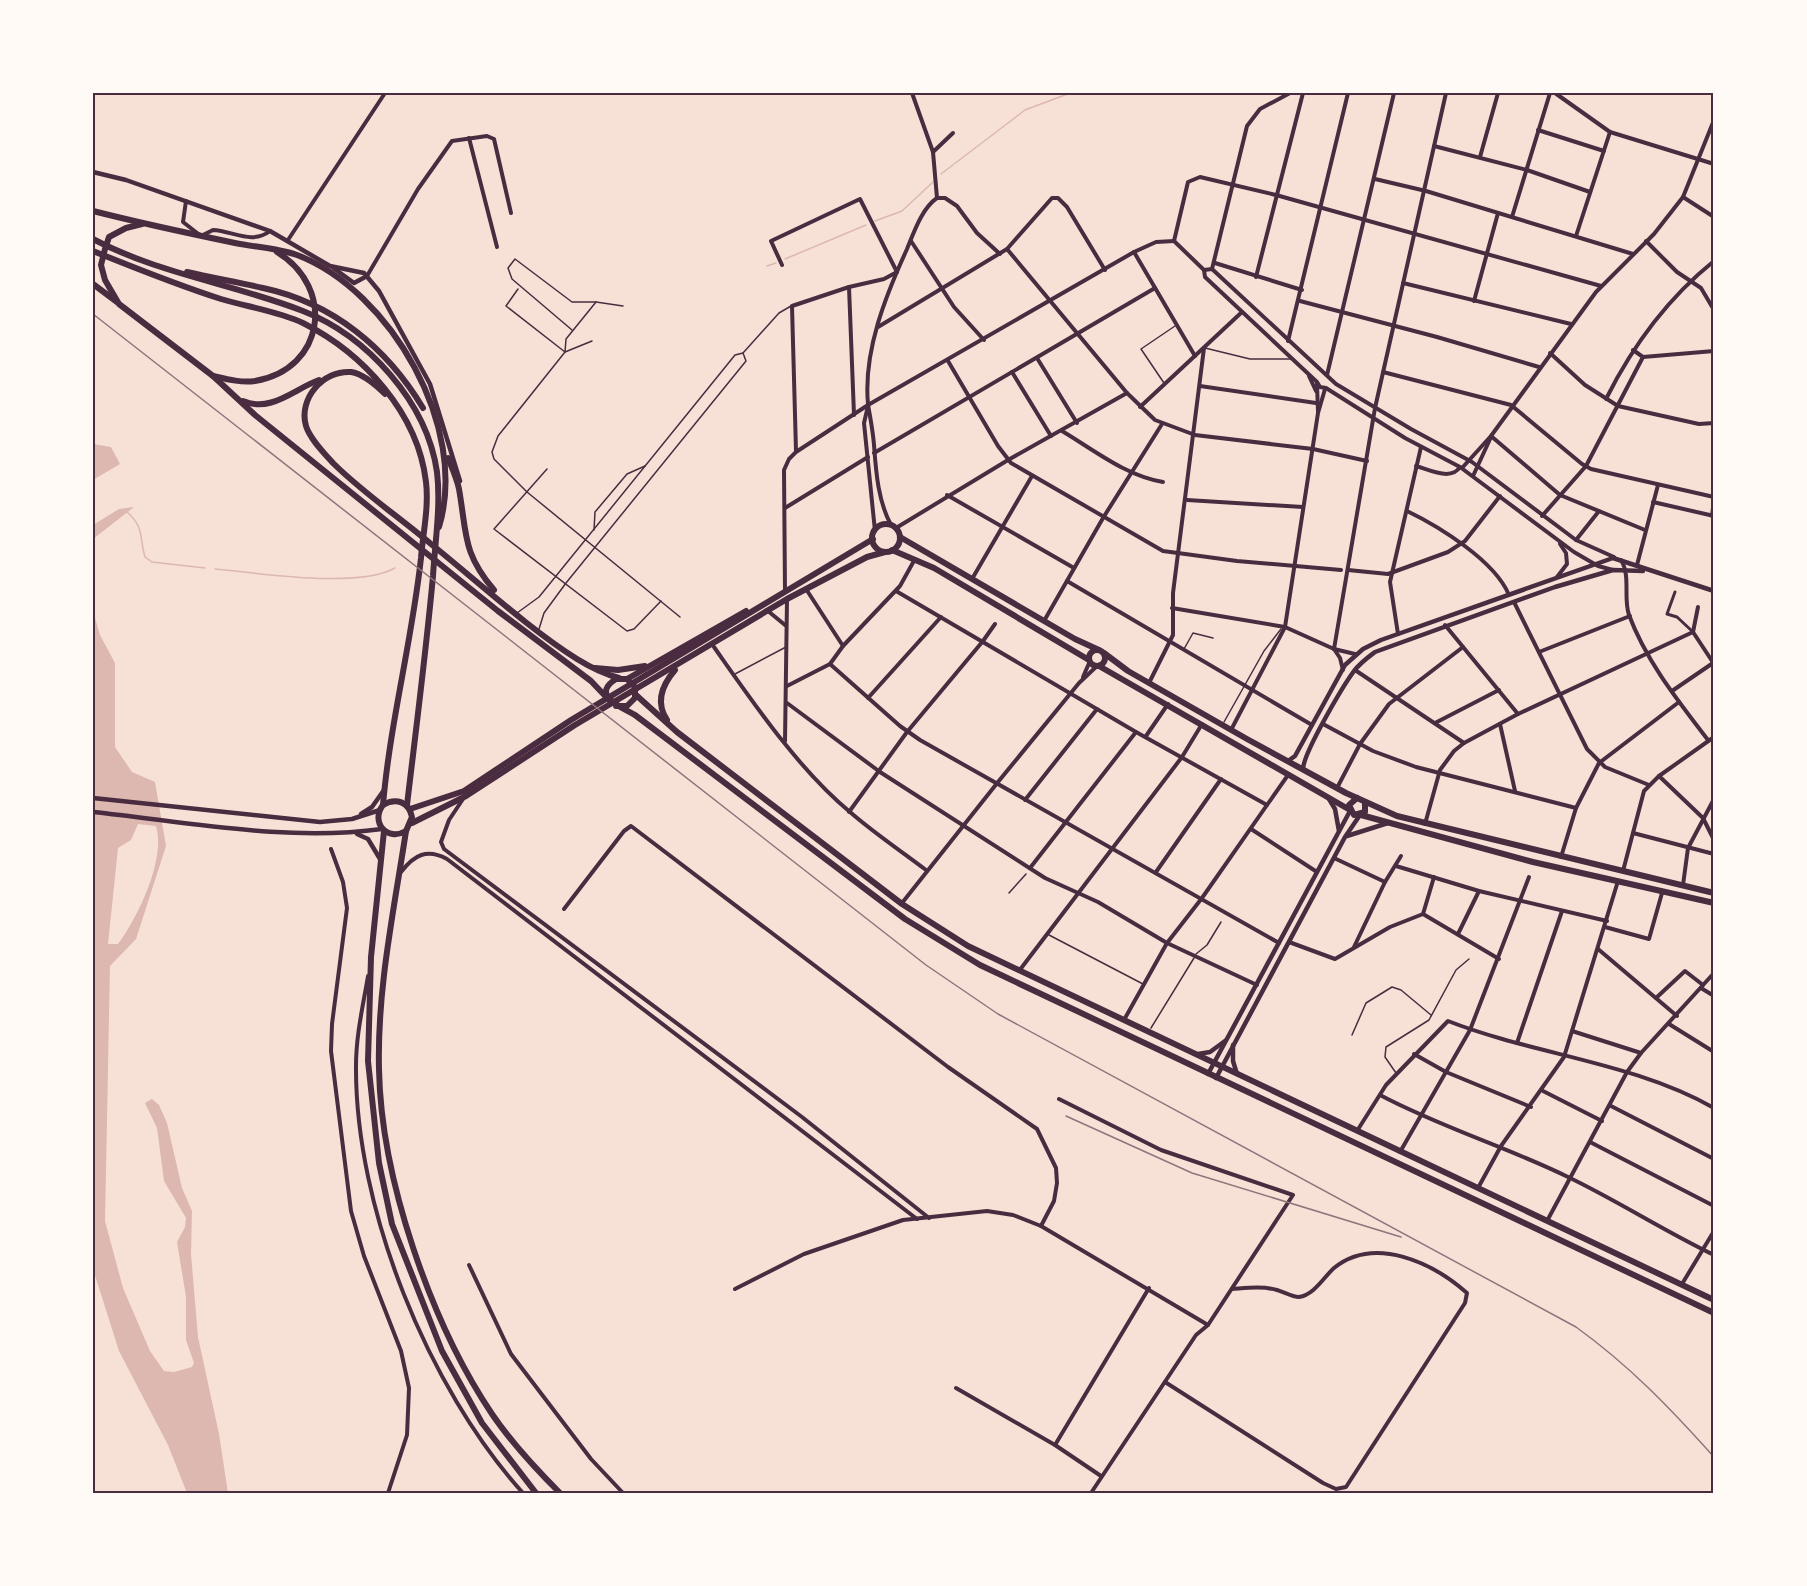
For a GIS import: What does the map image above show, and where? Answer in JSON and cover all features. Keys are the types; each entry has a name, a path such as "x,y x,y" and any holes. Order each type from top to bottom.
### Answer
{"main road":[{"path":"93,211 142,224 296,254 341,280 387,323 410,357 431,405 443,457 445,500 436,536"},
{"path":"119,304 105,280 101,265 105,249 109,237 126,228 142,224"},
{"path":"96,240 175,272 302,311 323,320 359,345 384,368 420,420 436,470 438,495 429,617 409,807 412,823"},
{"path":"213,376 253,381 275,375 292,365 310,340 316,322 310,285 300,270 274,251"},
{"path":"93,252 209,295 300,321 320,332 376,376 405,421 426,482 416,605 378,820 383,830 371,957 368,1061 379,1163 392,1224 442,1351 482,1423 536,1493"},
{"path":"152,262 265,288 322,310 354,328 386,356 407,380 423,408"},
{"path":"93,285 213,376 237,399 498,611 591,681 616,706 635,715 905,919 980,965 1714,1313"},
{"path":"237,399 255,406 267,404 331,376 352,372 377,385 405,421"},
{"path":"331,376 320,381 305,410 306,427 317,444 350,477 539,630 594,668 627,679 633,684 636,693 677,732 902,904 968,946 1019,972 1714,1300"},
{"path":"448,458 459,488 465,542 475,565 504,602"},
{"path":"1714,893 1425,825 1397,816 1337,788 1222,725 1114,662 1101,651 1044,622 900,537 894,527 883,525 875,531 873,539 877,548 915,558 1098,666 1360,815 1533,862 1714,903"},
{"path":"382,807 396,800 409,807 464,791 573,722 762,611 867,557 889,551 898,545 900,537"},
{"path":"616,706 627,706 636,693 714,646 785,591 873,539"},
{"path":"627,679 738,614 762,611"},
{"path":"1089,660 1092,652 1101,651"},
{"path":"1098,666 1105,661 1101,651"},
{"path":"594,668 626,669 657,662"},
{"path":"675,670 664,683 660,699 664,717 677,732"},
{"path":"609,700 609,685 619,678"},
{"path":"560,1493 492,1415 454,1347 404,1224 389,1161 379,1071 386,945 401,872 406,831 412,823 466,796 573,722"},
{"path":"1350,810 1350,802 1358,798"},
{"path":"1360,815 1366,810 1365,802"},
{"path":"383,830 396,835 406,831"}],"street":[{"path":"288,240 385,93"},
{"path":"912,93 933,152 938,198"},
{"path":"1212,270 1251,119 1260,109 1290,93"},
{"path":"1256,277 1303,93"},
{"path":"1288,341 1300,301 1348,93"},
{"path":"1231,730 1285,627 1318,413 1325,389 1331,384 1328,376 1394,93"},
{"path":"1351,676 1346,675 1342,670 1340,658 1334,649 1375,408 1426,191 1446,93"},
{"path":"1480,157 1498,93"},
{"path":"1512,217 1550,93"},
{"path":"1555,93 1610,132 1714,164"},
{"path":"1473,476 1491,436 1571,324 1601,286 1646,241 1683,198 1714,120"},
{"path":"1538,130 1604,151"},
{"path":"1576,236 1610,132"},
{"path":"933,152 954,133"},
{"path":"93,172 126,180 270,231 330,266 350,282 358,282 367,276 452,141 487,136 494,139 511,213"},
{"path":"469,138 497,247"},
{"path":"1434,146 1527,170 1590,192"},
{"path":"1174,241 1188,182 1200,177 1276,195 1601,286"},
{"path":"1375,179 1426,191 1633,254"},
{"path":"1000,254 977,233 957,206 945,198 938,198 928,207 910,240 897,272 878,327 869,373 868,405 884,509 894,527 1127,393"},
{"path":"878,327 943,290 1007,249 1042,206 1052,198 1058,198 1066,207 1105,270"},
{"path":"1683,198 1714,217"},
{"path":"782,265 771,242 860,200 884,252 897,272"},
{"path":"186,201 183,222 201,236 213,230 250,238 260,237 270,231"},
{"path":"1474,301 1498,213"},
{"path":"910,240 954,307 984,340"},
{"path":"785,591 784,470 796,452 868,405 1134,252 1156,242 1174,241 1204,270 1205,277 1325,389 1421,447 1461,467 1557,541 1593,564 1613,570 1656,573"},
{"path":"1646,241 1690,281 1701,288 1714,310"},
{"path":"1007,249 1127,393 1140,407 1162,424 1195,435 1313,449 1367,461"},
{"path":"1134,252 1195,356"},
{"path":"1606,399 1633,350 1690,281 1714,261"},
{"path":"1215,263 1302,290"},
{"path":"330,266 361,271 367,276 379,291 430,384 451,447 462,492 465,542"},
{"path":"1204,270 1212,270 1328,376 1375,408 1468,459 1576,540 1636,566 1714,591"},
{"path":"796,452 792,306 849,287 884,279 897,272"},
{"path":"1403,283 1571,324"},
{"path":"849,287 854,415"},
{"path":"874,453 1155,288"},
{"path":"1300,301 1539,367"},
{"path":"1140,407 1242,312"},
{"path":"1149,683 1171,642 1172,608 1204,348"},
{"path":"1633,350 1643,357 1714,351"},
{"path":"1550,353 1585,385 1618,406 1690,423 1714,423"},
{"path":"1542,516 1586,466 1643,357"},
{"path":"1037,358 1077,423"},
{"path":"948,361 1008,460 1158,549 1179,554 1341,570"},
{"path":"1012,372 1051,436"},
{"path":"1383,372 1511,405 1586,466 1714,499 1713,516 1653,502"},
{"path":"1307,373 1316,394"},
{"path":"1318,413 1317,382 1320,376 1328,376"},
{"path":"1200,386 1316,403"},
{"path":"868,405 864,423 875,531"},
{"path":"1044,622 1103,518 1162,424"},
{"path":"1062,430 1130,473 1144,479 1163,482"},
{"path":"1416,466 1449,475 1455,473 1491,436"},
{"path":"1491,436 1560,495 1646,530"},
{"path":"1398,634 1391,587 1392,573 1421,447"},
{"path":"784,508 868,457"},
{"path":"972,579 1032,476"},
{"path":"1636,566 1658,485"},
{"path":"947,495 1074,568"},
{"path":"1348,570 1392,573 1461,546 1500,496"},
{"path":"1187,500 1303,507"},
{"path":"1407,511 1435,526 1498,574 1509,595"},
{"path":"1576,540 1599,511"},
{"path":"1557,541 1567,557 1566,568 1557,577"},
{"path":"787,686 830,664 843,646 896,591 915,558"},
{"path":"1287,761 1295,756 1342,670 1356,654 1371,644 1593,564 1620,559"},
{"path":"1620,559 1625,570 1630,616 1648,654 1679,702 1708,740"},
{"path":"1304,770 1303,762 1323,724 1354,670 1362,661 1382,649 1445,625 1613,570"},
{"path":"1067,581 1312,725"},
{"path":"806,589 843,646"},
{"path":"896,591 1136,732 1268,805"},
{"path":"1672,690 1714,663 1693,632 1677,618 1667,614 1675,592"},
{"path":"787,599 785,730 787,744"},
{"path":"1514,601 1579,736 1599,763 1649,784"},
{"path":"1693,632 1698,607"},
{"path":"1172,608 1285,627 1334,649 1361,656 1362,661"},
{"path":"762,611 786,626"},
{"path":"1539,652 1630,616"},
{"path":"868,698 940,617"},
{"path":"849,812 907,732 983,641 994,624"},
{"path":"1445,625 1518,714"},
{"path":"1425,825 1439,774 1450,756 1464,743 1518,714 1560,697 1693,632"},
{"path":"714,646 758,711 849,812 926,870"},
{"path":"1337,788 1359,744 1396,698 1462,647"},
{"path":"902,904 962,825 1072,693 1089,660"},
{"path":"830,664 907,732 1280,943"},
{"path":"1079,683 1098,666"},
{"path":"1354,670 1464,743"},
{"path":"1435,723 1499,690"},
{"path":"1561,857 1576,807 1599,763 1679,702"},
{"path":"787,703 880,772 1030,868 1167,943 1257,985"},
{"path":"1146,736 1168,704"},
{"path":"1025,800 1097,709"},
{"path":"1019,972 1182,757 1202,724"},
{"path":"1323,724 1359,744 1439,774 1576,807"},
{"path":"1500,724 1515,791"},
{"path":"1030,868 1136,732"},
{"path":"1623,872 1642,794 1649,784 1714,736"},
{"path":"1124,1020 1167,943 1202,898 1288,774"},
{"path":"1659,776 1703,818 1714,840"},
{"path":"1156,872 1221,779"},
{"path":"353,818 372,807 385,787"},
{"path":"466,796 448,820 441,842 444,849 874,1172 928,1218"},
{"path":"1328,797 1335,809 1339,831"},
{"path":"93,798 320,822 353,818 382,807"},
{"path":"1683,886 1688,848 1714,800"},
{"path":"1209,1074 1350,810"},
{"path":"93,812 231,826 275,833 354,833 383,830"},
{"path":"1216,1078 1345,837 1360,815"},
{"path":"1345,837 1363,829 1388,823"},
{"path":"564,909 624,831 631,826 948,1067 1037,1129 1056,1168 1057,1182 1051,1208 1041,1226"},
{"path":"1251,829 1317,872"},
{"path":"354,833 368,839 380,859"},
{"path":"1633,833 1714,854"},
{"path":"331,849 342,882 347,908 332,1024 331,1051 351,1211 364,1256 400,1352 409,1389 407,1435 388,1493"},
{"path":"401,872 408,862 424,853 439,855 917,1219"},
{"path":"1353,948 1385,882 1401,856"},
{"path":"1334,858 1385,882"},
{"path":"458,868 461,862"},
{"path":"1396,866 1479,891 1607,921"},
{"path":"1423,914 1434,877"},
{"path":"1400,1152 1470,1029 1522,902 1529,877"},
{"path":"1478,1189 1501,1146 1543,1091 1564,1057 1618,881"},
{"path":"1458,934 1479,891"},
{"path":"1605,927 1648,939 1662,892"},
{"path":"1517,1043 1562,911"},
{"path":"1289,942 1335,959 1390,927 1423,914"},
{"path":"1423,914 1499,959"},
{"path":"1598,949 1677,1016"},
{"path":"371,957 358,1028 356,1068 369,1177 382,1232 403,1291 436,1364 485,1444 523,1493"},
{"path":"1656,998 1683,972 1688,971 1702,987 1714,996"},
{"path":"1547,1221 1628,1072 1641,1053 1714,973"},
{"path":"1357,1131 1397,1073 1448,1021 1564,1057 1628,1072 1688,1094 1714,1108"},
{"path":"1669,1024 1714,1052"},
{"path":"1572,1031 1641,1053"},
{"path":"1196,1054 1210,1052 1227,1039"},
{"path":"1233,1043 1233,1061 1237,1074"},
{"path":"1414,1054 1446,1072 1531,1107"},
{"path":"1543,1091 1602,1121"},
{"path":"1380,1095 1419,1116 1501,1146 1569,1178 1714,1255"},
{"path":"1059,1099 1161,1150 1293,1195 1232,1289 1208,1324 1196,1335 1091,1493"},
{"path":"1611,1107 1714,1159"},
{"path":"1590,1142 1714,1206"},
{"path":"735,1289 804,1254 903,1220 987,1211 1013,1215 1041,1226 1208,1324"},
{"path":"1682,1285 1714,1231"},
{"path":"1165,1382 1323,1482 1336,1489 1346,1487 1420,1377 1465,1303 1467,1293 1456,1284 1414,1260 1391,1253 1369,1252 1347,1259 1309,1293 1300,1297 1255,1287 1232,1289"},
{"path":"469,1265 511,1354 591,1459 623,1493"},
{"path":"1055,1445 1149,1288"},
{"path":"956,1388 1055,1445 1101,1476"}],"lane":[{"path":"573,330 519,288 508,272 510,263 515,259 572,302 596,302 623,306"},
{"path":"519,288 506,306 565,352"},
{"path":"565,352 566,339 596,302"},
{"path":"517,613 533,603 556,576 735,355 744,353 779,313 792,306"},
{"path":"1165,384 1141,349 1177,325"},
{"path":"592,341 565,352 498,436 492,452 495,463 527,492 680,617"},
{"path":"1204,348 1250,359 1293,359"},
{"path":"539,630 544,613 566,583 744,363 746,357 744,353"},
{"path":"594,530 595,512 627,474 646,466"},
{"path":"547,469 494,529 627,631 634,629 662,601"},
{"path":"1222,725 1270,641 1285,627"},
{"path":"1184,650 1193,633 1213,638"},
{"path":"734,675 786,647"},
{"path":"1009,893 1026,874"},
{"path":"1149,1032 1196,955 1207,945 1221,922"},
{"path":"1048,934 1144,984"},
{"path":"1397,1073 1385,1057 1386,1047 1432,1016 1456,970 1470,959"},
{"path":"1352,1035 1366,1003 1392,987 1401,990 1432,1016"}],"shaded area":[{"path":"93,444 111,447 120,464 93,480"},
{"path":"134,507 93,539 93,525 119,509"},
{"path":"93,611 100,635 115,663 115,747 132,772 155,782 166,846 136,939 110,966 105,1221 123,1288 150,1351 164,1371 174,1372 192,1367 194,1363 186,1340 186,1297 177,1242 185,1227 186,1218 164,1181 157,1128 145,1103 152,1099 159,1105 167,1123 182,1188 192,1211 191,1254 198,1337 219,1434 228,1493 187,1493 168,1445 119,1351 93,1269","holes":["138,824 156,826 157,855 148,887 126,933 118,944 108,944 118,848 131,840"]}],"waterway":[{"path":"941,174 1025,110 1070,93"},
{"path":"875,221 902,211 933,182"},
{"path":"785,259 866,225"},
{"path":"767,266 776,263"},
{"path":"127,512 137,523 145,557 152,562 205,568"},
{"path":"215,569 333,579 357,578 395,568"}],"railway":[{"path":"93,314 926,965 998,1014 1576,1327 1649,1388 1714,1457"},
{"path":"1066,1116 1192,1173 1401,1237"}]}
